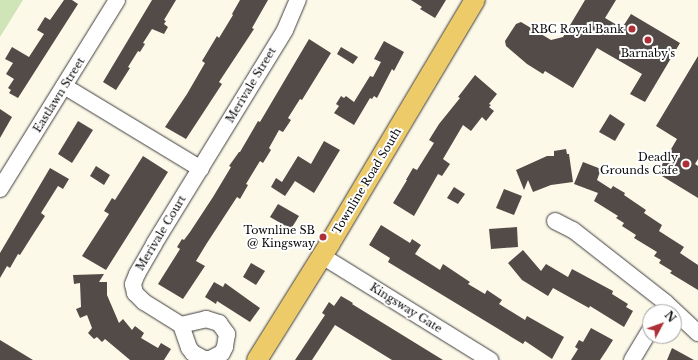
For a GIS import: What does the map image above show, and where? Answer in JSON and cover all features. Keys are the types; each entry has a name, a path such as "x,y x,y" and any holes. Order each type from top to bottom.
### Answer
{"main road":[{"name":"Townline Road South","path":"257,360 322,256 475,0"}],"street":[{"name":"Eastlawn Street","path":"3,179 64,86 117,0"},
{"name":"Merivale Street","path":"201,169 285,30 298,0"},
{"path":"64,86 201,169"},
{"name":"Merivale Court","path":"181,324 144,302 135,293 133,284 136,274 201,169"},
{"path":"555,221 573,230 658,304"},
{"name":"Kingsway Gate","path":"322,256 490,360"},
{"path":"682,322 698,333"},
{"path":"632,360 642,343"}],"green space":[{"path":"0,0 23,0 0,37"}],"building":[{"path":"64,0 72,0 78,4 18,98 9,93 11,90 8,88 14,79 6,74 13,63 5,59 12,47 29,57 44,34 37,30 45,17 50,20"},
{"path":"152,0 176,0 164,20 166,21 164,24 168,27 164,34 152,29 143,43 145,44 140,52 138,51 128,67 130,68 116,90 103,82"},
{"path":"240,0 268,0 252,28 254,29 219,82 222,84 186,139 165,127 187,94 205,63 202,61 217,36 219,38"},
{"path":"411,0 446,0 435,18 420,9 422,7"},
{"path":"585,0 616,0 605,18 622,28 631,14 680,43 645,102 630,94 642,74 597,48 573,88 545,71 543,74 527,64 506,46 505,41 516,24 521,22 551,40 563,37"},
{"path":"309,39 331,53 302,100 300,99 288,118 291,120 283,132 279,130 269,148 271,150 263,163 260,161 246,184 248,185 240,199 237,197 196,261 205,266 183,299 158,284 180,249 177,247 182,239 184,240 190,232 213,197 231,167 229,166 240,152 258,121 260,122"},
{"path":"384,41 404,52 394,71 392,69 377,98 374,96 372,99 370,98 354,125 334,113 339,106 336,104 341,96 344,98 346,96 354,102 370,76 373,77 381,62 374,59"},
{"path":"341,47 358,57 353,64 337,54"},
{"path":"698,56 698,159 695,164 698,166 698,198 657,173 677,139 656,126"},
{"path":"475,75 497,94 489,104 491,105 489,107 494,111 486,121 482,117 471,131 463,125 443,159 450,164 442,176 438,174 414,216 393,203 413,168 417,170 434,143 429,140 439,124 460,98 458,97"},
{"path":"0,109 12,117 0,138"},
{"path":"610,114 625,124 615,141 599,132"},
{"path":"78,121 93,130 72,163 58,154"},
{"path":"324,141 340,150 314,193 295,181 285,196 271,187 276,178 282,182 298,156 311,164"},
{"path":"566,149 567,154 569,154 573,182 551,185 533,192 528,180 524,190 516,170 547,156 554,156 554,151"},
{"path":"143,156 168,172 106,270 82,256 109,214 104,211 112,198 115,200"},
{"path":"583,162 601,169 597,180 611,189 613,186 625,193 624,195 646,210 644,213 662,225 659,231 684,247 680,253 698,265 698,290 670,273 672,271 659,263 661,260 654,256 657,252 634,238 636,235 622,226 624,223 616,218 618,216 594,201 598,193 574,184"},
{"path":"96,166 110,175 104,185 90,176"},
{"path":"50,168 69,179 63,189 58,186 41,213 45,216 20,255 18,254 10,268 7,266 0,278 0,253"},
{"path":"454,187 465,194 458,204 447,198"},
{"path":"504,189 522,196 514,215 496,208"},
{"path":"278,204 299,216 291,229 270,217"},
{"path":"381,225 410,243 412,239 421,245 415,254 440,270 443,264 470,282 468,284 485,294 487,290 502,300 499,304 525,320 527,316 564,337 552,359 525,341 523,344 388,262 390,258 369,245"},
{"path":"517,227 518,247 491,249 489,229"},
{"path":"523,250 541,271 546,264 568,277 572,269 613,291 612,294 628,304 626,307 633,311 624,327 590,306 589,308 553,288 548,296 522,280 508,263"},
{"path":"251,263 265,271 256,285 243,277"},
{"path":"104,274 99,282 107,282 107,295 119,323 123,319 132,330 135,326 144,333 141,338 158,348 161,343 171,349 164,360 130,360 105,339 102,342 97,337 94,339 88,333 92,328 87,315 80,318 76,309 81,307 80,283 74,284 73,275"},
{"path":"214,282 223,287 225,283 260,308 250,322 217,301 216,304 205,297"},
{"path":"341,296 443,360 392,360 335,325 312,360 295,360 325,315 322,313 329,302 334,306"},
{"path":"591,328 613,340 600,360 571,360 578,349 575,347 579,340 583,342"},
{"path":"0,340 33,360 0,360"},
{"path":"672,348 694,360 667,360"}],"place":[{"name":"RBC Royal Bank","path":"632,29"},
{"name":"Barnaby's","path":"648,40"},
{"name":"Deadly Grounds Cafe","path":"686,164"},
{"name":"Townline SB @ Kingsway","path":"323,237"}]}
